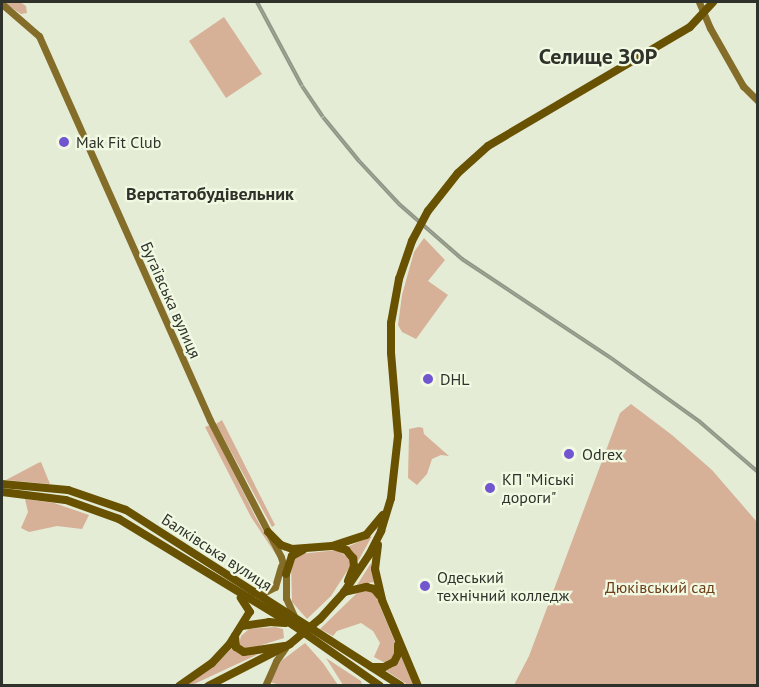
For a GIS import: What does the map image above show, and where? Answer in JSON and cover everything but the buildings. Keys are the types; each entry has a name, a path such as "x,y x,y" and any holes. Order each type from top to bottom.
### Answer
{"main road":[{"path":"699,2 743,86 758,101"},
{"path":"418,686 382,600 375,564 381,531 389,506 398,448 391,323 399,279 412,241 428,211 458,172 488,146 690,27 713,2"},
{"name":"Бугаївська вулиця","path":"2,4 39,36 210,420 281,557 286,574 286,598 294,622"},
{"name":"Балківська вулиця","path":"2,484 69,490 126,510 259,595 380,686"},
{"name":"Балківська вулиця","path":"2,492 66,500 101,511 136,528 238,593 294,622 401,686"},
{"path":"268,532 285,546 305,549 332,546 366,535 376,526 389,506"},
{"path":"208,686 288,645 320,619 343,593 369,555 381,531"},
{"path":"332,546 346,550 354,561 343,593"},
{"path":"286,574 292,556 305,549"},
{"path":"259,595 269,592 277,583 281,557"},
{"path":"343,593 369,587 376,591 382,600"},
{"path":"179,686 212,663 236,636 250,612 238,593"},
{"path":"242,626 275,621 294,622"},
{"path":"236,636 236,647 244,652 288,645"},
{"path":"371,666 384,667 396,660 397,638"},
{"path":"265,686 276,661 288,645"}],"green space":[{"path":"3,2 20,2 26,6 27,13 21,14"},
{"path":"224,17 262,74 226,98 189,41"},
{"path":"424,238 445,260 428,281 448,295 416,339 402,332 398,325 402,295 414,252"},
{"name":"Дюківський сад","path":"631,404 672,435 712,470 757,522 757,685 514,685 529,656 620,413"},
{"path":"222,420 275,525 272,527 216,424"},
{"path":"210,425 277,556 251,517 205,427"},
{"path":"423,428 424,434 449,456 441,455 432,459 427,474 417,485 408,478 409,429"},
{"path":"41,462 50,484 6,480 38,463"},
{"path":"25,499 54,503 89,515 82,529 57,526 29,532 21,528 28,512"},
{"path":"372,536 366,547 357,563 347,547"},
{"path":"337,550 349,558 351,565 331,596 307,619 292,602 291,561 300,554"},
{"path":"371,563 374,582 357,585"},
{"path":"365,590 376,596 396,645 393,659 387,664 374,657 380,643 373,631 361,623 337,631 333,636 320,629 357,593"},
{"path":"275,627 283,629 284,638 246,650 239,645 241,636 249,629"},
{"path":"305,643 338,685 280,685 270,682 281,661"},
{"path":"232,648 239,653 265,651 192,685 185,686 214,666"},
{"path":"402,655 415,685 408,685 385,670 396,664"},
{"path":"326,658 361,681 362,685 343,685"}],"railway":[{"path":"257,2 302,86 323,117 359,161 399,204 462,259 611,358 700,422 758,472"}],"place":[{"name":"Mak Fit Club","path":"64,142"},
{"name":"DHL","path":"428,379"},
{"name":"Odrex","path":"569,454"},
{"name":"КП \"Міські дороги\"","path":"490,488"},
{"name":"Одеський технічний колледж","path":"425,586"}],"district":[{"name":"Селище ЗОР","path":"598,57"},
{"name":"Верстатобудівельник","path":"210,194"}]}
